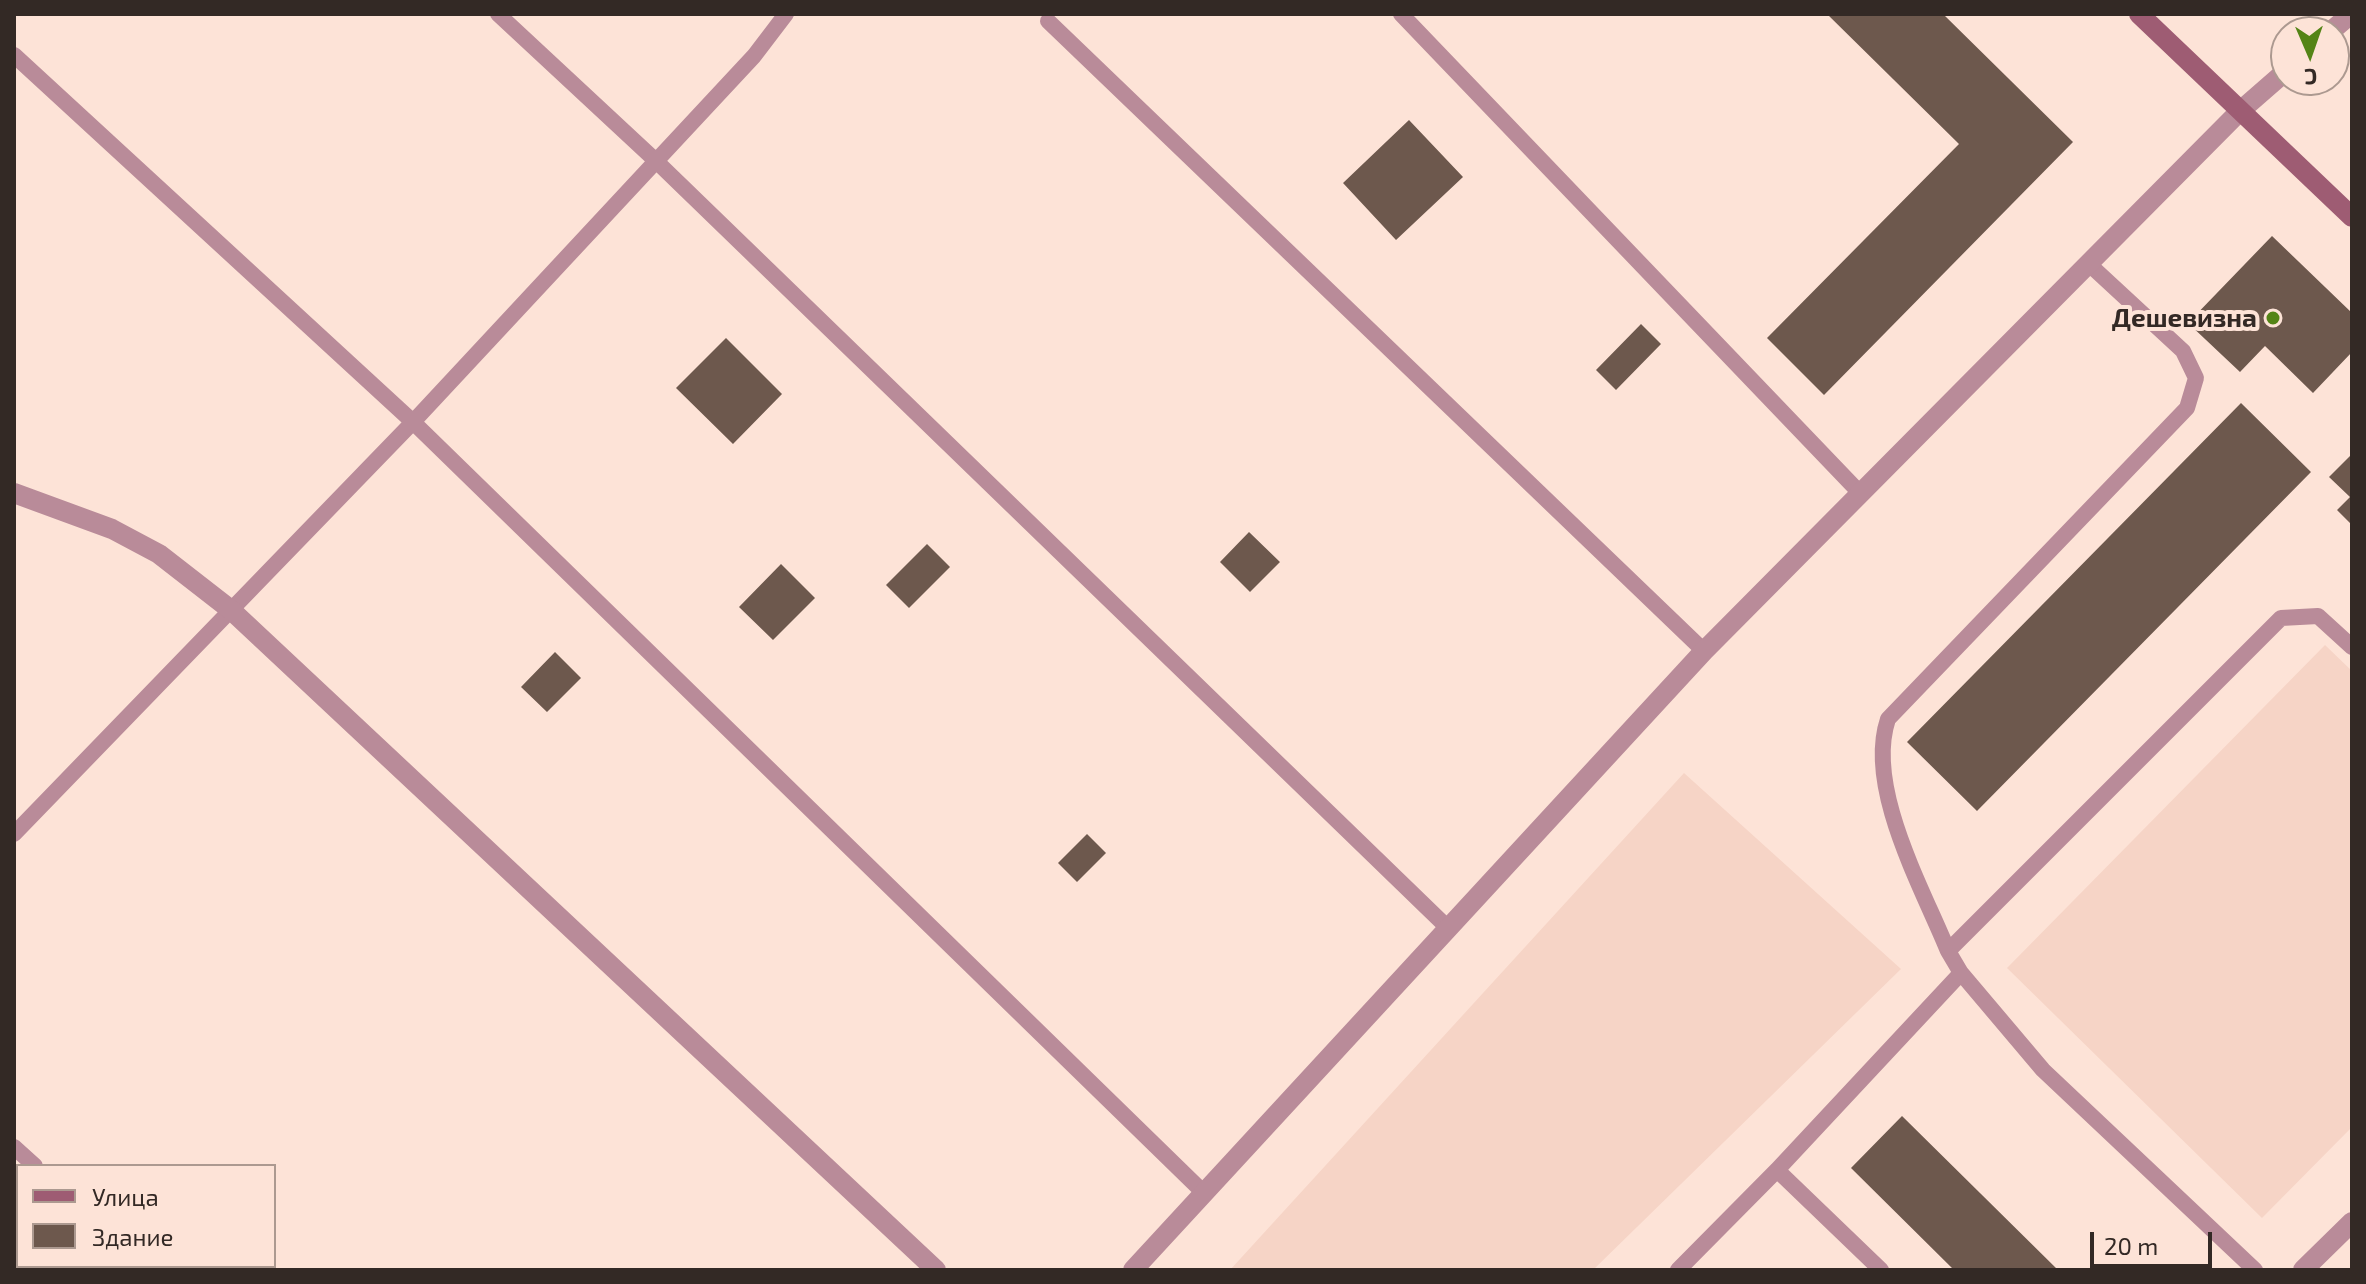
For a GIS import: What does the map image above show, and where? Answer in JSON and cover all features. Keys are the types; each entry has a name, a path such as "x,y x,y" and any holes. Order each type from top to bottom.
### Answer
{"street":[{"path":"2139,14 2352,217"},
{"path":"1133,1270 1704,651 2239,112 2270,85"},
{"path":"14,493 112,529 159,554 231,610 936,1270"},
{"path":"2303,1270 2352,1222"}],"lane":[{"path":"498,14 655,160 1448,928"},
{"path":"14,834 413,422 754,56 786,14"},
{"path":"1401,14 1860,493"},
{"path":"1048,21 1704,651"},
{"path":"14,55 413,422 1204,1193"},
{"path":"2090,265 2183,351 2196,378 2187,408 1888,719 1880,752 1894,818 1948,951 1961,973 2043,1070 2255,1270"},
{"path":"1948,951 2281,618 2318,616 2352,647"},
{"path":"1678,1270 1777,1170 1961,973"},
{"path":"14,1147 33,1164"},
{"path":"1777,1170 1881,1270"}],"shaded area":[{"path":"2325,645 2352,671 2352,1127 2262,1218 2007,968"},
{"path":"1684,773 1901,969 1593,1270 1230,1270"}],"building":[{"path":"1827,14 1943,14 2073,142 1824,395 1767,338 1959,144"},
{"path":"1409,120 1463,177 1396,240 1343,183"},
{"name":"Дешевизна","path":"2272,236 2352,313 2352,352 2313,393 2265,346 2240,372 2188,323"},
{"path":"1641,324 1661,344 1616,390 1596,370"},
{"path":"726,338 782,394 733,444 676,388"},
{"path":"2241,403 2311,472 1977,811 1907,742"},
{"path":"2352,454 2352,525 2337,510 2350,497 2329,477"},
{"path":"1249,532 1280,562 1250,592 1220,562"},
{"path":"927,544 950,567 909,608 886,585"},
{"path":"781,564 815,598 773,640 739,607"},
{"path":"555,652 581,678 547,712 521,687"},
{"path":"1087,834 1106,853 1077,882 1058,863"},
{"path":"1902,1116 2058,1270 1954,1270 1851,1168"}],"place":[{"name":"Дешевизна","path":"2273,318"}]}
